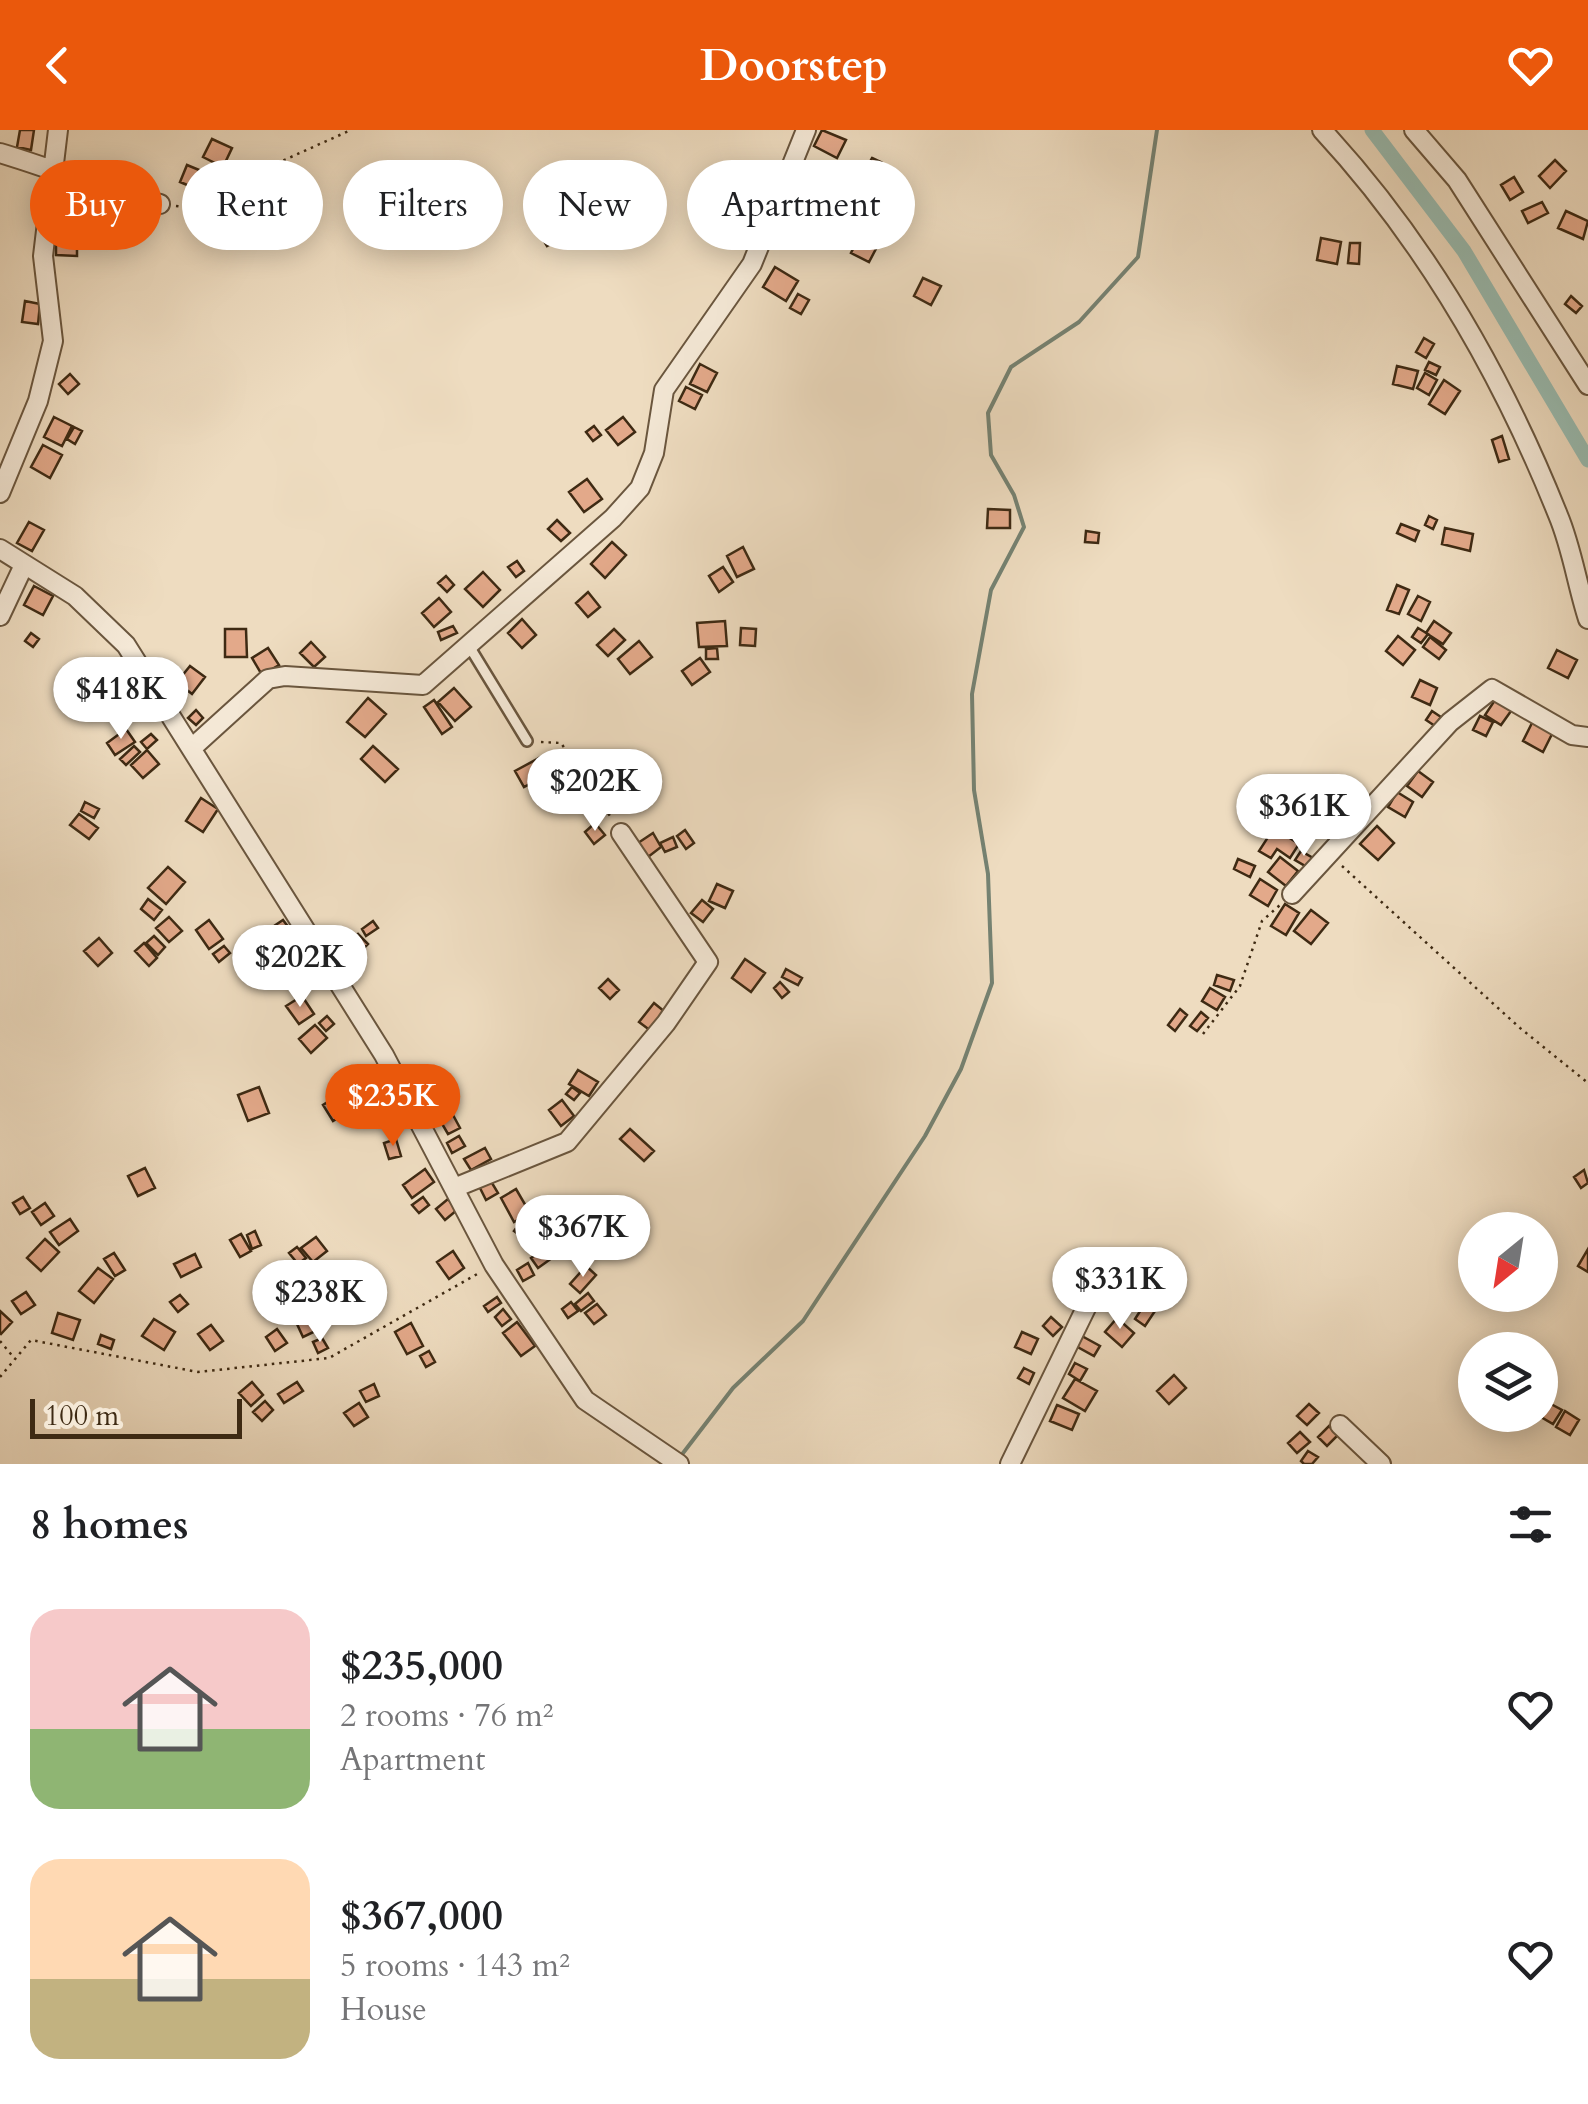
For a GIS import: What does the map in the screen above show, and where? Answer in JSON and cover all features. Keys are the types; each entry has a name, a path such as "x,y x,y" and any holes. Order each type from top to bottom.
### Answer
{"street":[{"path":"53,160 58,130"},
{"path":"193,747 268,679 285,676 423,685 640,488 654,453 664,390 752,264 806,130"},
{"path":"1322,130 1375,188 1442,284 1522,434 1560,518 1588,618"},
{"path":"1414,130 1457,180 1588,385"},
{"path":"0,153 30,162"},
{"path":"0,493 38,401 53,341 43,250"},
{"path":"0,549 75,596 126,644 193,747 249,847 384,1055 494,1265 585,1400 673,1458"},
{"path":"0,616 24,564"},
{"path":"1292,894 1450,722 1492,688 1572,735 1588,737"},
{"path":"454,1188 567,1142 666,1022 708,962 621,833"},
{"path":"1010,1464 1102,1274"},
{"path":"1340,1424 1382,1464"}],"lane":[{"path":"469,646 528,741"}],"path":[{"path":"162,204 190,208 211,201 234,183 351,130"},
{"path":"528,741 561,743 621,833"},
{"path":"1329,854 1520,1028 1588,1082"},
{"path":"1203,1034 1240,986 1262,921 1292,894"},
{"path":"0,1377 31,1340 198,1372 329,1358 494,1265"},
{"path":"0,1341 15,1359"}],"building":[{"path":"20,130 34,130 31,150 17,147"},
{"path":"822,130 846,140 837,158 814,146"},
{"path":"212,139 232,148 226,160 203,157"},
{"path":"1555,160 1566,171 1550,188 1539,176"},
{"path":"1514,177 1523,192 1510,200 1501,185"},
{"path":"1542,202 1548,213 1528,223 1522,211"},
{"path":"1566,211 1588,221 1583,239 1558,228"},
{"path":"1321,238 1341,242 1337,264 1317,260"},
{"path":"1350,243 1360,243 1359,264 1348,263"},
{"path":"56,250 77,250 77,256 56,255"},
{"path":"852,250 875,250 869,262 851,253"},
{"path":"775,267 798,281 786,301 763,287"},
{"path":"923,278 941,286 931,305 914,296"},
{"path":"798,294 809,300 801,314 790,308"},
{"path":"1571,296 1582,306 1576,313 1565,304"},
{"path":"25,301 40,304 38,324 22,322"},
{"path":"1424,338 1434,344 1426,358 1416,352"},
{"path":"1429,362 1440,367 1436,375 1425,370"},
{"path":"700,364 717,373 707,392 690,384"},
{"path":"1397,366 1418,371 1413,389 1393,384"},
{"path":"1425,373 1437,380 1429,395 1417,388"},
{"path":"70,374 79,384 68,394 59,384"},
{"path":"1444,380 1460,391 1445,414 1429,404"},
{"path":"686,387 702,395 695,409 679,401"},
{"path":"54,417 72,426 62,446 44,437"},
{"path":"623,417 635,432 618,445 606,430"},
{"path":"594,426 601,435 593,441 586,432"},
{"path":"74,427 82,431 75,444 67,439"},
{"path":"1502,436 1509,459 1499,462 1492,440"},
{"path":"43,445 62,455 50,478 31,467"},
{"path":"587,479 602,499 584,512 569,492"},
{"path":"988,509 1010,510 1010,528 987,528"},
{"path":"1429,516 1437,520 1433,529 1425,525"},
{"path":"557,520 570,533 561,541 548,529"},
{"path":"29,522 44,530 32,551 17,543"},
{"path":"1401,524 1419,531 1415,541 1397,533"},
{"path":"1445,528 1473,534 1470,551 1442,544"},
{"path":"1086,531 1099,533 1098,543 1085,542"},
{"path":"612,542 626,555 605,578 591,564"},
{"path":"743,547 754,569 737,577 727,556"},
{"path":"517,561 524,571 516,577 508,567"},
{"path":"723,567 733,582 719,592 709,576"},
{"path":"483,572 500,590 483,607 465,589"},
{"path":"446,576 454,585 447,592 438,583"},
{"path":"1397,585 1409,590 1399,614 1387,610"},
{"path":"34,586 53,596 43,615 24,605"},
{"path":"588,592 600,607 588,617 576,603"},
{"path":"1418,596 1430,602 1421,621 1408,614"},
{"path":"439,598 451,612 434,627 422,613"},
{"path":"522,619 536,635 522,648 508,633"},
{"path":"725,621 727,646 699,647 697,623"},
{"path":"1434,621 1451,633 1443,644 1426,633"},
{"path":"453,626 457,633 441,640 438,632"},
{"path":"741,628 756,629 755,646 740,645"},
{"path":"1418,628 1428,634 1421,643 1412,637"},
{"path":"225,629 246,629 247,657 225,657"},
{"path":"614,629 625,640 608,656 597,645"},
{"path":"31,633 39,639 33,647 25,641"},
{"path":"1398,636 1415,650 1403,665 1386,651"},
{"path":"1430,637 1446,650 1439,659 1423,647"},
{"path":"639,641 652,657 630,674 618,659"},
{"path":"311,642 325,657 314,667 300,653"},
{"path":"268,648 279,665 262,675 252,658"},
{"path":"717,648 718,659 706,659 706,649"},
{"path":"1557,650 1577,660 1568,678 1548,668"},
{"path":"700,658 710,672 692,685 682,671"},
{"path":"190,666 205,677 192,694 177,682"},
{"path":"121,668 134,682 113,702 99,687"},
{"path":"1420,680 1437,688 1430,705 1412,697"},
{"path":"454,688 471,707 455,721 438,702"},
{"path":"368,698 386,714 365,737 347,722"},
{"path":"94,699 104,710 94,720 83,709"},
{"path":"434,700 452,727 442,734 424,707"},
{"path":"1495,700 1511,711 1501,725 1485,715"},
{"path":"196,710 203,718 196,725 188,718"},
{"path":"1432,711 1441,717 1435,726 1426,720"},
{"path":"1480,716 1493,722 1486,736 1473,730"},
{"path":"1533,721 1553,732 1543,752 1523,741"},
{"path":"126,729 135,742 115,755 107,743"},
{"path":"151,734 157,740 147,749 141,742"},
{"path":"134,746 140,752 126,765 120,759"},
{"path":"373,746 398,769 385,782 361,759"},
{"path":"147,750 159,764 143,778 131,765"},
{"path":"539,758 548,774 524,787 515,771"},
{"path":"1418,771 1433,782 1422,797 1407,786"},
{"path":"1331,777 1341,784 1333,796 1323,790"},
{"path":"1319,792 1337,803 1326,821 1308,811"},
{"path":"1397,792 1413,802 1405,817 1388,807"},
{"path":"1344,796 1355,804 1345,819 1334,811"},
{"path":"201,798 218,809 203,832 186,821"},
{"path":"85,802 99,809 94,818 81,811"},
{"path":"79,814 98,828 89,839 70,825"},
{"path":"595,823 605,835 594,844 585,832"},
{"path":"1377,826 1394,843 1378,860 1360,844"},
{"path":"1274,828 1299,844 1290,858 1277,849 1271,858 1259,851"},
{"path":"685,830 694,843 686,849 677,836"},
{"path":"653,833 661,847 648,857 638,843"},
{"path":"673,837 677,847 665,852 660,843"},
{"path":"1301,851 1313,858 1307,867 1295,860"},
{"path":"1280,857 1298,871 1286,886 1268,872"},
{"path":"1238,859 1255,866 1250,877 1234,869"},
{"path":"168,867 185,882 166,904 148,888"},
{"path":"1260,879 1277,890 1268,906 1250,895"},
{"path":"717,884 733,891 725,908 709,901"},
{"path":"148,899 162,910 154,920 141,909"},
{"path":"702,900 713,909 703,922 691,913"},
{"path":"1285,904 1299,913 1286,935 1271,926"},
{"path":"1311,910 1328,923 1311,944 1294,931"},
{"path":"169,917 182,931 169,942 156,928"},
{"path":"209,920 223,939 209,949 196,930"},
{"path":"283,920 298,940 286,949 271,928"},
{"path":"373,921 378,928 366,936 362,929"},
{"path":"358,934 368,944 359,953 349,942"},
{"path":"154,936 165,947 158,955 146,943"},
{"path":"99,938 112,953 98,966 84,951"},
{"path":"144,943 157,958 149,966 135,951"},
{"path":"224,946 230,953 219,962 213,954"},
{"path":"745,959 765,973 751,992 732,978"},
{"path":"786,969 802,978 798,985 782,977"},
{"path":"1217,975 1234,980 1230,991 1214,985"},
{"path":"608,979 619,990 610,999 599,988"},
{"path":"780,982 789,992 782,998 774,988"},
{"path":"1210,988 1225,997 1217,1010 1202,1001"},
{"path":"302,996 314,1014 299,1024 286,1006"},
{"path":"654,1003 665,1012 651,1031 639,1022"},
{"path":"1180,1009 1187,1015 1175,1031 1168,1025"},
{"path":"1201,1012 1208,1018 1197,1031 1190,1026"},
{"path":"327,1016 334,1024 326,1031 319,1023"},
{"path":"315,1025 327,1038 311,1053 299,1039"},
{"path":"578,1070 598,1082 589,1096 569,1084"},
{"path":"358,1075 371,1089 357,1101 345,1087"},
{"path":"259,1087 269,1113 248,1121 238,1095"},
{"path":"572,1087 580,1093 574,1100 566,1094"},
{"path":"342,1093 352,1109 333,1121 323,1105"},
{"path":"562,1100 574,1116 561,1126 549,1110"},
{"path":"453,1115 460,1128 448,1134 441,1122"},
{"path":"630,1129 654,1151 644,1161 620,1139"},
{"path":"459,1136 465,1146 452,1153 447,1143"},
{"path":"396,1139 401,1156 389,1159 384,1143"},
{"path":"485,1148 491,1159 471,1170 464,1159"},
{"path":"145,1168 155,1188 138,1196 128,1176"},
{"path":"425,1169 434,1182 412,1198 403,1185"},
{"path":"1584,1170 1588,1183 1581,1188 1574,1177"},
{"path":"489,1178 498,1193 486,1200 478,1184"},
{"path":"516,1189 530,1213 514,1222 501,1198"},
{"path":"23,1197 30,1208 20,1214 13,1203"},
{"path":"423,1197 429,1205 419,1213 412,1205"},
{"path":"565,1197 572,1214 555,1221 548,1205"},
{"path":"448,1199 457,1210 445,1220 436,1209"},
{"path":"45,1203 54,1216 41,1225 32,1212"},
{"path":"543,1209 549,1217 541,1223 535,1215"},
{"path":"70,1219 78,1231 59,1245 50,1232"},
{"path":"523,1219 534,1228 525,1239 514,1231"},
{"path":"255,1231 261,1245 252,1249 247,1235"},
{"path":"241,1234 251,1251 240,1257 230,1240"},
{"path":"316,1237 327,1251 313,1262 301,1248"},
{"path":"45,1239 59,1252 41,1271 27,1258"},
{"path":"297,1247 306,1258 298,1264 289,1253"},
{"path":"545,1248 552,1258 538,1268 531,1258"},
{"path":"1588,1249 1588,1272 1578,1266"},
{"path":"453,1251 464,1268 449,1279 437,1262"},
{"path":"114,1253 125,1270 115,1276 104,1259"},
{"path":"195,1254 201,1267 181,1277 174,1264"},
{"path":"528,1263 534,1275 523,1281 517,1270"},
{"path":"586,1266 596,1275 580,1293 570,1284"},
{"path":"98,1268 113,1279 94,1303 79,1291"},
{"path":"305,1277 314,1291 301,1300 292,1287"},
{"path":"288,1286 300,1305 284,1314 272,1296"},
{"path":"1128,1287 1140,1297 1132,1307 1120,1298"},
{"path":"26,1292 35,1305 21,1314 12,1301"},
{"path":"588,1293 594,1301 581,1311 575,1304"},
{"path":"180,1295 188,1304 178,1312 170,1302"},
{"path":"497,1297 501,1303 488,1312 484,1306"},
{"path":"571,1302 578,1311 568,1318 562,1309"},
{"path":"1146,1302 1157,1308 1145,1326 1135,1319"},
{"path":"597,1304 606,1315 594,1324 585,1313"},
{"path":"503,1309 511,1319 502,1326 495,1317"},
{"path":"0,1311 12,1322 1,1334 0,1333"},
{"path":"58,1313 80,1320 73,1340 52,1333"},
{"path":"314,1316 320,1329 303,1337 297,1324"},
{"path":"1051,1317 1062,1327 1053,1336 1043,1326"},
{"path":"1117,1318 1134,1333 1122,1347 1105,1332"},
{"path":"154,1319 175,1332 164,1350 142,1336"},
{"path":"517,1322 535,1346 521,1356 503,1333"},
{"path":"411,1323 423,1346 407,1354 395,1332"},
{"path":"211,1325 223,1341 210,1350 198,1334"},
{"path":"277,1329 287,1343 275,1351 266,1337"},
{"path":"1022,1332 1038,1339 1031,1354 1015,1347"},
{"path":"101,1335 114,1340 111,1349 98,1344"},
{"path":"1080,1335 1100,1346 1094,1356 1074,1345"},
{"path":"322,1338 328,1348 318,1353 313,1342"},
{"path":"429,1351 435,1362 426,1367 420,1356"},
{"path":"1075,1363 1087,1369 1080,1381 1069,1374"},
{"path":"1024,1368 1034,1373 1029,1384 1018,1378"},
{"path":"1174,1375 1186,1388 1169,1404 1157,1391"},
{"path":"1075,1379 1097,1391 1085,1411 1063,1398"},
{"path":"252,1382 263,1395 251,1406 239,1393"},
{"path":"297,1382 303,1391 284,1403 278,1394"},
{"path":"374,1384 379,1396 366,1402 360,1391"},
{"path":"265,1401 273,1410 262,1421 253,1412"},
{"path":"359,1403 368,1417 354,1426 344,1413"},
{"path":"1309,1404 1319,1413 1307,1425 1297,1416"},
{"path":"1057,1405 1079,1414 1072,1430 1050,1421"},
{"path":"1565,1411 1579,1420 1570,1435 1558,1428"},
{"path":"1329,1426 1338,1435 1327,1446 1318,1437"},
{"path":"1300,1432 1310,1442 1297,1453 1288,1443"},
{"path":"1308,1451 1318,1457 1312,1464 1304,1464 1301,1461"}],"waterway":[{"path":"680,1457 733,1388 803,1321 925,1136 961,1069 992,983 988,874 974,790 972,694 991,590 1024,527 1014,495 991,455 988,413 1011,367 1079,322 1138,257 1157,130"},
{"path":"1372,130 1464,251 1588,460"}]}
